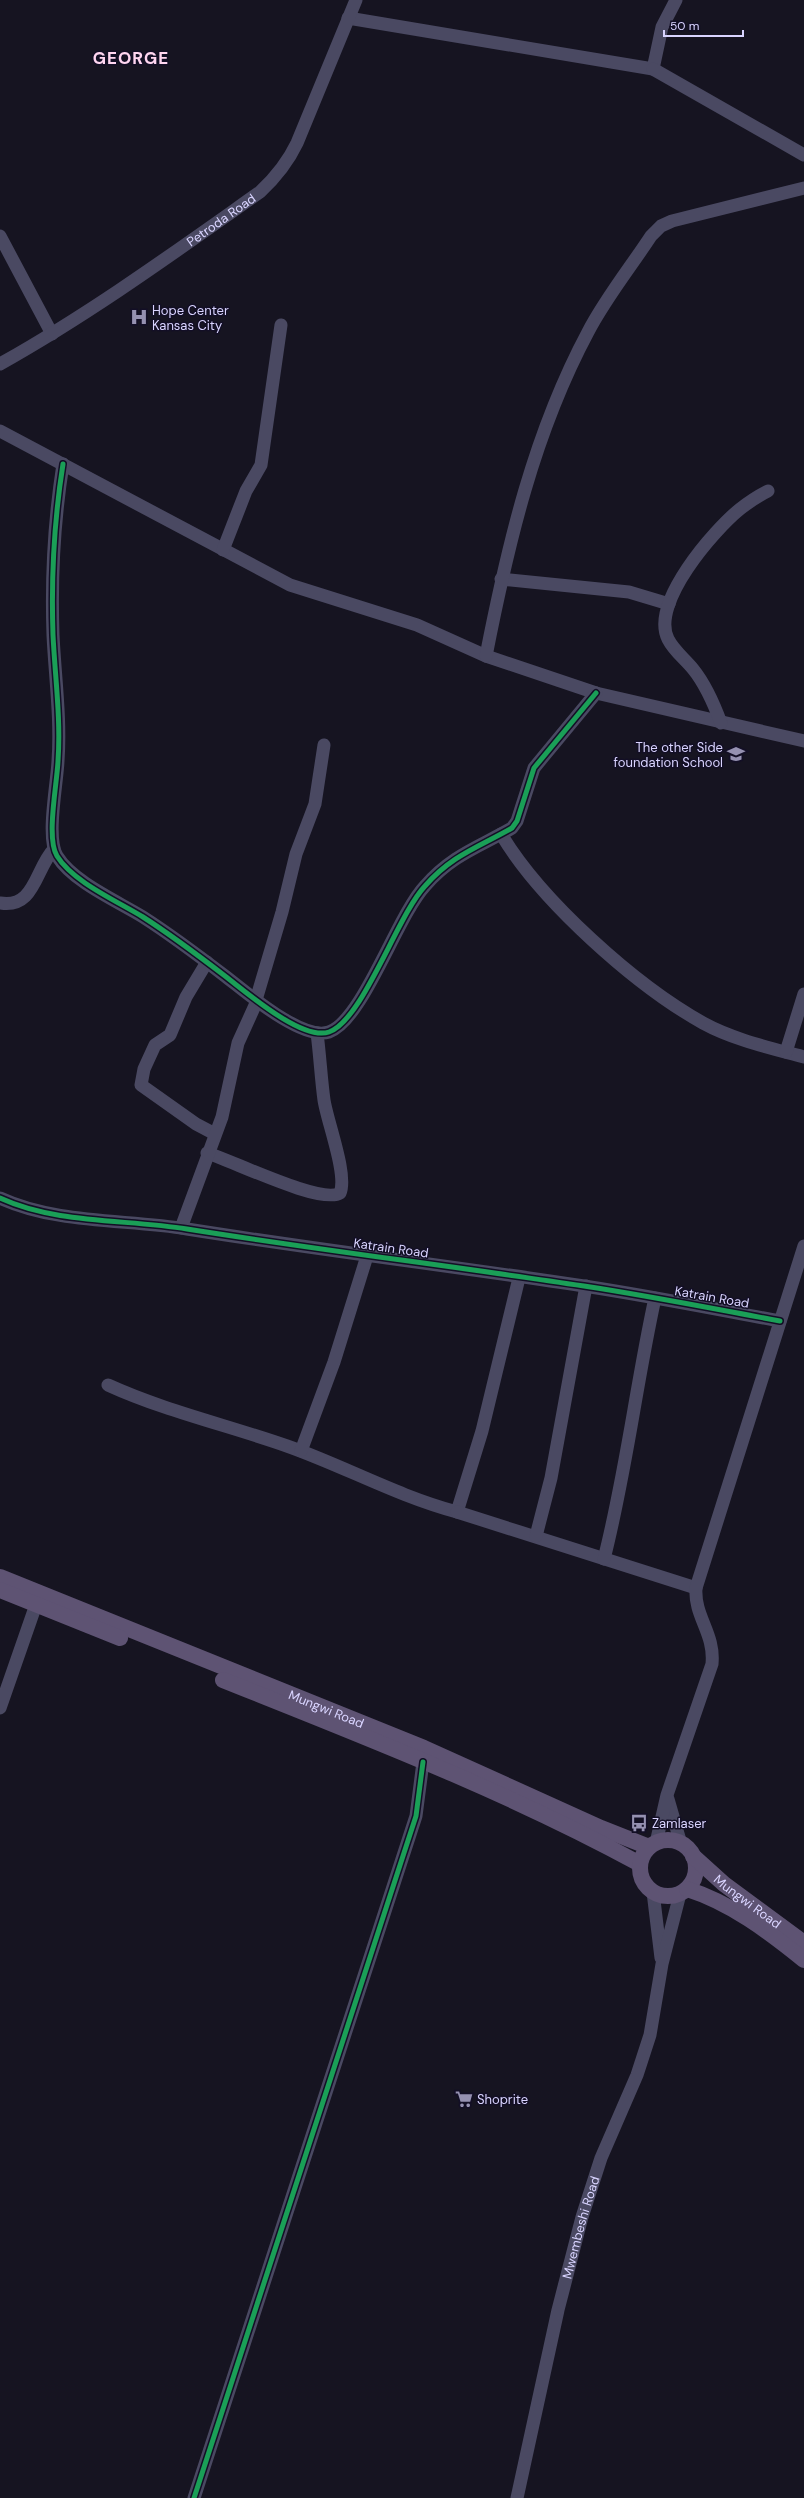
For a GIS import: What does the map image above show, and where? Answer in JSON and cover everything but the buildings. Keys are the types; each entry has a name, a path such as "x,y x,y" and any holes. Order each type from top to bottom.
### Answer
{"main road":[{"name":"Mungwi Road","path":"0,1578 38,1599 423,1762 562,1824 640,1864"},
{"name":"Mungwi Road","path":"0,1590 38,1599 424,1748 601,1828 653,1845"},
{"path":"669,1841 681,1844 693,1856 696,1870 684,1891 666,1896 653,1892 642,1880 640,1864 653,1845 669,1841"},
{"name":"Mungwi Road","path":"693,1856 724,1884 804,1943"},
{"name":"Mungwi Road","path":"684,1891 714,1898 746,1917 804,1960"}],"street":[{"name":"Petroda Road","path":"0,364 52,334 234,210 272,181 292,155 356,0"},
{"path":"653,69 662,27 676,0"},
{"path":"348,18 653,69 804,154"},
{"path":"486,656 501,579 541,433 588,331 651,236 661,226 672,221 804,188"},
{"path":"0,236 52,334"},
{"path":"223,550 246,491 261,465 281,325"},
{"path":"0,431 290,585 417,625 486,656 596,693 720,723 804,741"},
{"path":"63,464 57,502 53,554 53,630 59,702 54,849 69,872 144,918 207,962 256,1000 308,1032 317,1034 334,1030 349,1014 370,983 413,901 425,885 460,854 512,828 517,821 534,768 596,693"},
{"path":"720,723 713,702 701,680 668,638 665,620 674,590 710,540 739,510 768,490"},
{"path":"501,579 629,592 669,604"},
{"path":"180,1228 224,1111 238,1043 256,1000 282,912 296,854 315,804 324,745"},
{"path":"501,834 514,856 534,882 622,965 674,1005 705,1024 754,1043 804,1057"},
{"path":"2,906 15,903 29,895 42,864 54,849"},
{"path":"207,962 186,997 170,1036 155,1046 144,1069 141,1085 196,1124 215,1134"},
{"path":"786,1052 804,994"},
{"path":"207,1154 227,1160 280,1183 308,1191 331,1195 340,1193 342,1181 333,1131 324,1101 317,1034"},
{"name":"Katrain Road","path":"0,1198 25,1209 53,1215 130,1221 268,1243 586,1286 780,1321"},
{"path":"653,1845 667,1795 712,1664 713,1649 698,1609 696,1588 804,1246"},
{"path":"302,1451 334,1362 367,1256"},
{"path":"457,1512 482,1431 519,1278"},
{"path":"536,1536 551,1478 586,1286"},
{"path":"604,1559 620,1495 643,1354 655,1298"},
{"path":"108,1385 135,1397 302,1451 401,1494 696,1588"},
{"path":"0,1708 38,1599"},
{"path":"194,2498 416,1816 423,1762"},
{"path":"667,1795 681,1844"},
{"path":"662,1964 684,1891"},
{"path":"653,1892 662,1964"},
{"name":"Mwembeshi Road","path":"517,2498 558,2310 582,2217 616,2118 637,2075 655,2012 662,1964"}],"cycle path":[{"path":"63,464 55,528 52,592 59,730 52,837 57,856 64,865 84,883 143,917 195,953 260,1003 304,1029 318,1033 329,1032 342,1024 367,988 414,900 435,875 445,867 466,852 512,828 517,821 534,768 596,693"},
{"path":"0,1198 22,1206 68,1217 164,1226 584,1286 780,1321"},
{"path":"194,2498 416,1816 423,1762"}],"place":[{"name":"Hope Center Kansas City","path":"139,317"},
{"name":"The other Side foundation School","path":"736,754"},
{"name":"Zamlaser","path":"639,1823"},
{"name":"Shoprite","path":"464,2099"}],"district":[{"name":"GEORGE","path":"131,58"}]}
